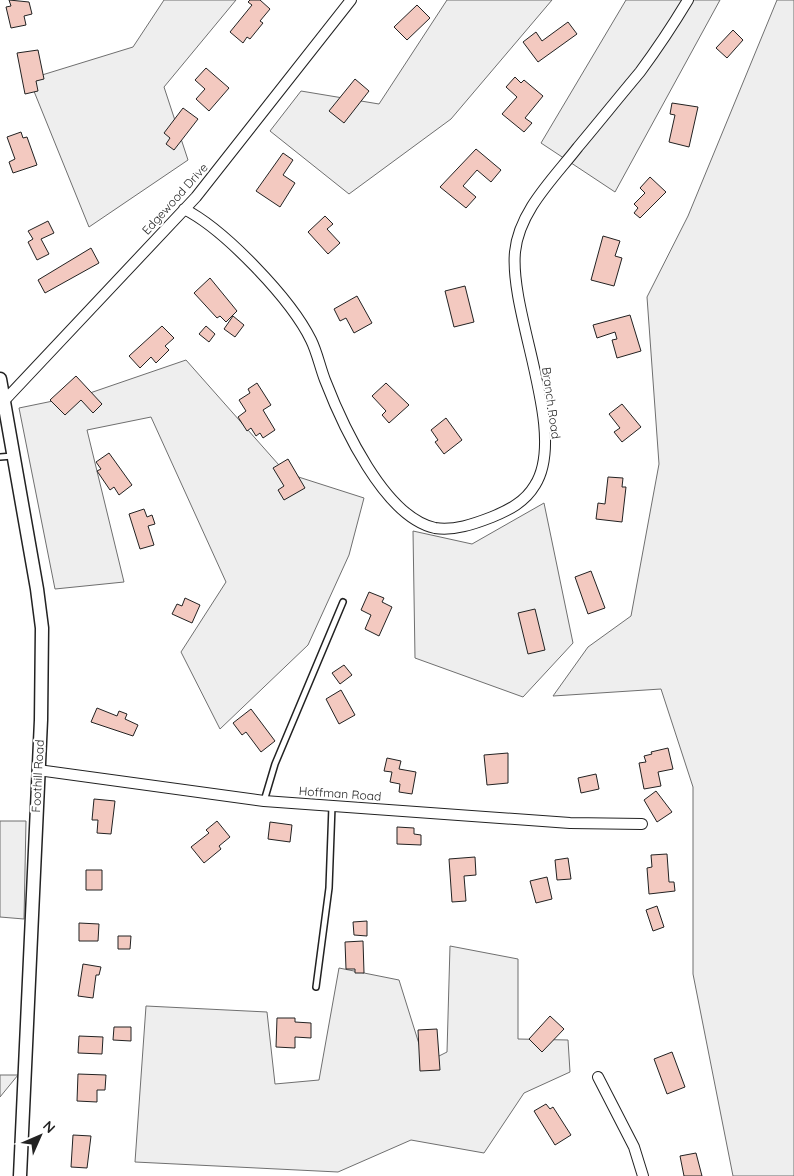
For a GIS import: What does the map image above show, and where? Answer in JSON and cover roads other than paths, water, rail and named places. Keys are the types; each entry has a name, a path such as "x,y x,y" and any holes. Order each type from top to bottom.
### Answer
{"street":[{"name":"Edgewood Drive","path":"4,402 196,197 351,0"},
{"name":"Branch Road","path":"184,210 195,215 238,250 291,308 310,339 346,431 379,484 392,501 413,518 437,528 457,528 509,510 520,502 535,485 545,457 542,413 514,269 518,235 533,206 642,68 688,0"},
{"name":"Foothill Road","path":"0,379 37,589 42,628 38,770 20,1176"},
{"name":"Hoffman Road","path":"38,770 264,801 570,823 642,824"},
{"path":"598,1077 634,1147 643,1176"}],"lane":[{"path":"0,457 13,456"},
{"path":"264,801 276,764 344,602"},
{"path":"316,987 329,888 332,806"}]}
